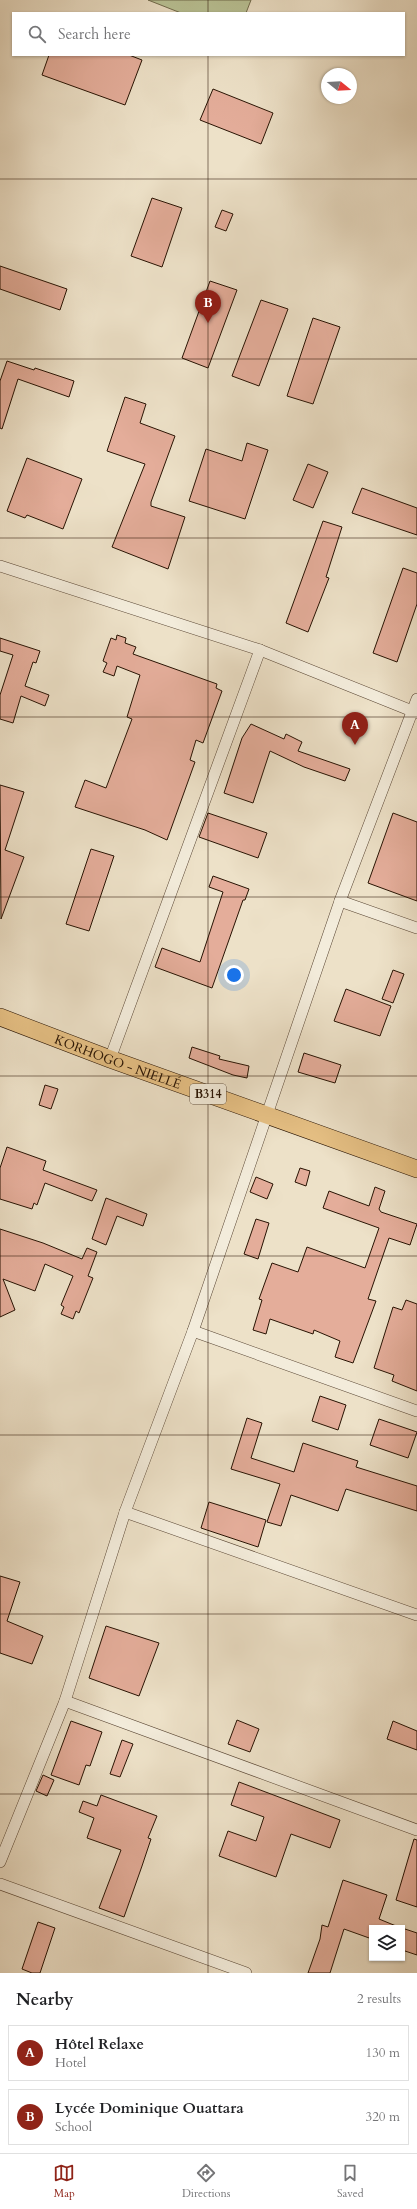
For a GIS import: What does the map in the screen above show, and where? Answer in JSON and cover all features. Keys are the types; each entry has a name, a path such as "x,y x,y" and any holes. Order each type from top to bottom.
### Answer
{"main road":[{"name":"KORHOGO - NIELLÉ","path":"0,1017 110,1059 417,1169"}],"street":[{"path":"0,566 260,650 415,712"},
{"path":"110,1059 260,650"},
{"path":"0,1862 65,1701 126,1512 193,1331 340,901 415,712 417,698"},
{"path":"340,901 417,928"},
{"path":"193,1331 417,1411"},
{"path":"126,1512 417,1615"},
{"path":"65,1701 417,1830"},
{"path":"0,1884 246,1973"}],"green space":[{"path":"148,0 251,0 246,12 178,12"}],"building":[{"path":"49,56 132,56 142,60 125,105 42,75"},
{"path":"213,89 273,113 261,144 200,120"},
{"path":"152,198 182,208 162,267 131,256"},
{"path":"222,210 233,214 226,231 215,227"},
{"path":"0,266 67,289 60,310 0,289"},
{"path":"210,281 237,290 208,368 182,358"},
{"path":"261,300 288,309 259,386 232,376"},
{"path":"313,318 340,327 313,404 287,396"},
{"path":"7,361 34,370 35,368 74,381 69,397 18,379 2,429 0,428 0,381"},
{"path":"125,397 146,404 140,423 175,436 151,502 151,506 185,517 168,569 112,547 145,464 107,451"},
{"path":"247,443 268,450 245,519 189,501 206,449 242,461"},
{"path":"27,458 82,479 63,529 27,515 25,518 7,511"},
{"path":"308,464 328,472 313,508 293,500"},
{"path":"362,488 417,508 417,535 352,513"},
{"path":"323,521 342,527 326,577 329,578 308,632 286,623"},
{"path":"403,568 417,573 417,604 397,662 373,653"},
{"path":"117,635 126,638 125,643 136,647 133,654 217,684 216,688 222,691 203,743 196,740 190,760 195,762 167,840 145,830 75,807 85,780 106,788 132,719 127,717 140,675 117,666 114,676 103,672 107,663 103,661 111,638 116,640"},
{"path":"0,638 40,651 36,663 33,662 25,686 49,695 45,706 21,696 13,723 0,719 0,695 13,655 0,651"},
{"path":"251,724 284,739 286,734 302,742 298,751 350,769 345,781 304,767 270,751 253,803 224,793 242,738"},
{"path":"0,785 24,792 5,850 24,857 1,919"},
{"path":"208,813 267,833 258,858 199,837"},
{"path":"393,813 417,822 417,901 368,883"},
{"path":"91,849 114,856 89,931 66,924"},
{"path":"213,876 249,889 245,900 243,900 212,988 155,967 162,948 200,962 223,892 209,887"},
{"path":"393,970 404,974 393,1003 382,999"},
{"path":"346,989 391,1006 380,1036 334,1021"},
{"path":"192,1047 220,1056 219,1059 249,1066 247,1078 233,1075 189,1058"},
{"path":"304,1053 341,1065 335,1083 298,1072"},
{"path":"45,1085 58,1089 51,1109 39,1105"},
{"path":"7,1147 46,1161 43,1170 97,1190 92,1201 45,1183 37,1205 34,1203 32,1209 0,1199 0,1168"},
{"path":"300,1168 310,1171 306,1186 295,1182"},
{"path":"256,1177 273,1184 267,1199 250,1192"},
{"path":"375,1187 385,1191 379,1209 381,1212 417,1224 410,1245 389,1238 368,1299 376,1301 353,1363 335,1357 340,1341 314,1330 313,1334 270,1319 266,1334 253,1330 262,1300 259,1299 272,1263 298,1272 307,1247 365,1268 379,1228 323,1208 329,1191 369,1206"},
{"path":"106,1198 147,1214 143,1226 117,1216 106,1245 92,1239"},
{"path":"256,1219 269,1223 258,1259 244,1254"},
{"path":"0,1229 43,1243 82,1259 87,1248 97,1252 88,1276 93,1278 79,1313 76,1311 73,1319 61,1314 64,1307 61,1305 73,1276 45,1264 35,1291 3,1279 15,1310 0,1317"},
{"path":"406,1300 417,1304 417,1391 392,1381 394,1375 374,1368 393,1307 402,1310"},
{"path":"320,1396 346,1405 338,1430 312,1421"},
{"path":"247,1418 262,1423 251,1458 294,1472 303,1443 358,1461 356,1467 417,1486 417,1511 346,1489 338,1511 291,1495 281,1526 267,1522 280,1484 231,1469"},
{"path":"379,1419 417,1432 408,1458 370,1445"},
{"path":"209,1502 266,1520 258,1547 201,1528"},
{"path":"0,1576 20,1582 7,1621 43,1636 32,1664 0,1653"},
{"path":"106,1626 159,1643 139,1696 89,1678"},
{"path":"237,1720 259,1729 250,1752 228,1744"},
{"path":"71,1721 102,1732 90,1766 86,1765 79,1785 51,1775"},
{"path":"393,1721 417,1731 417,1750 387,1739"},
{"path":"122,1740 133,1744 120,1777 110,1774"},
{"path":"43,1775 54,1780 47,1796 36,1791"},
{"path":"239,1782 340,1820 330,1848 291,1834 276,1877 219,1856 228,1831 256,1841 264,1817 231,1805"},
{"path":"101,1795 157,1816 148,1838 151,1839 124,1917 99,1908 121,1850 87,1838 94,1818 79,1812 83,1801 97,1806"},
{"path":"414,1839 417,1840 417,1907 396,1900"},
{"path":"343,1880 387,1895 379,1919 394,1925 369,1925 369,1938 344,1929 330,1973 308,1973 320,1939 322,1925 328,1927"},
{"path":"38,1922 55,1928 40,1973 32,1973 22,1969"},
{"path":"405,1929 417,1933 417,1955 405,1951"}],"place":[{"name":"Lycée Dominique Ouattara","path":"208,323"},
{"name":"Hôtel Relaxe","path":"355,745"}]}
